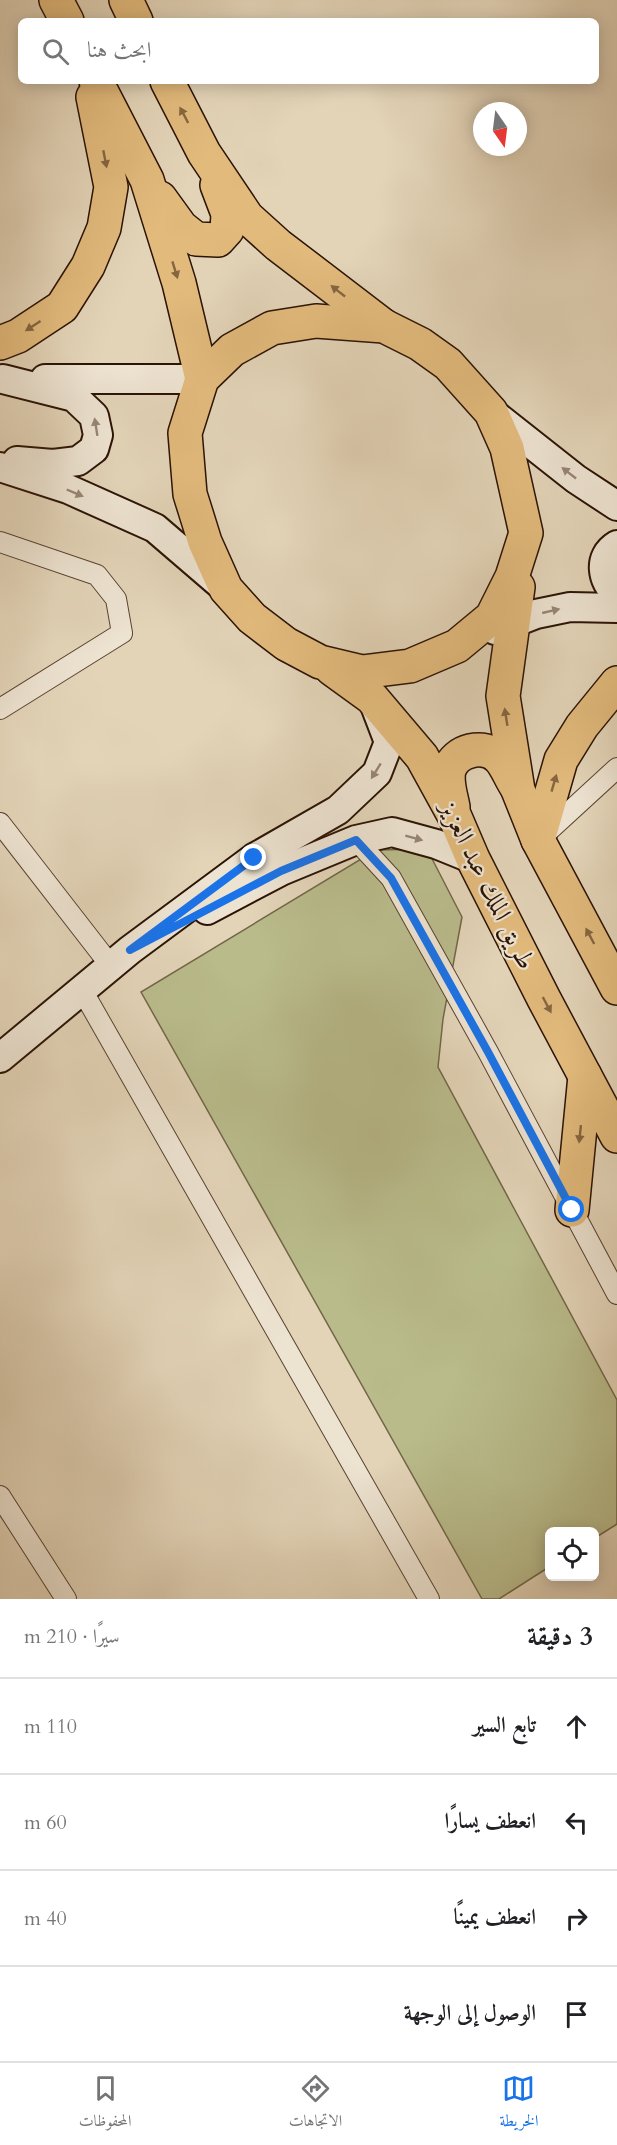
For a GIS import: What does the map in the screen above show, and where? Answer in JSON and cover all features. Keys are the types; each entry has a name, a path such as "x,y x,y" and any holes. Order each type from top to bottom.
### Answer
{"highway":[{"path":"56,0 65,18"},
{"path":"126,0 135,18"},
{"path":"0,343 18,336 62,307 88,266 104,228 111,187 91,84"},
{"path":"98,84 147,180 181,227 196,239 218,240 227,230 228,214 204,153 169,84"},
{"path":"204,153 247,217 278,245 384,327 420,344 448,364 491,412 507,448 526,533 502,696 518,790"},
{"path":"147,180 179,283 202,380"},
{"path":"384,327 316,321 272,328 232,350 202,380 185,433 190,494 205,542 226,589 252,618 286,644 323,663 362,672 410,666 457,646 492,617 512,577 526,533"},
{"name":"طريق الملك عبد العزيز","path":"323,663 372,698 422,757 455,817 473,859 617,1136"},
{"path":"538,840 561,760 582,726 617,683"},
{"path":"455,817 449,787 449,770 456,758 472,749 488,752 498,758 518,790 538,840 617,988"},
{"path":"572,1210 585,1076"}],"street":[{"path":"2,379 202,380"},
{"path":"0,459 53,464 78,461 94,449 98,435 94,416 74,397 2,379"},
{"path":"491,412 576,479 617,506"},
{"path":"0,467 68,489 155,528 226,589"},
{"path":"0,542 97,575 116,599 122,633 0,710"},
{"path":"617,545 605,558 602,571 605,582 617,594"},
{"path":"457,646 536,614 570,607 617,609"},
{"path":"0,1058 121,958 254,858 338,810 377,773 389,742 372,698"},
{"path":"538,840 617,768"},
{"path":"0,823 121,958"},
{"path":"121,958 281,871 356,840 392,832 436,844 473,859"},
{"path":"356,840 391,878 488,1052 617,1294"},
{"path":"82,990 429,1599"},
{"path":"0,1496 66,1599"}],"green space":[{"path":"427,849 462,917 443,1019 438,1067 617,1400 617,1524 599,1535 599,1527 545,1527 545,1570 499,1599 482,1599 141,992 376,850"}],"route":[{"path":"254,858 130,950 281,871 356,840 391,878 488,1052 572,1210"}]}
